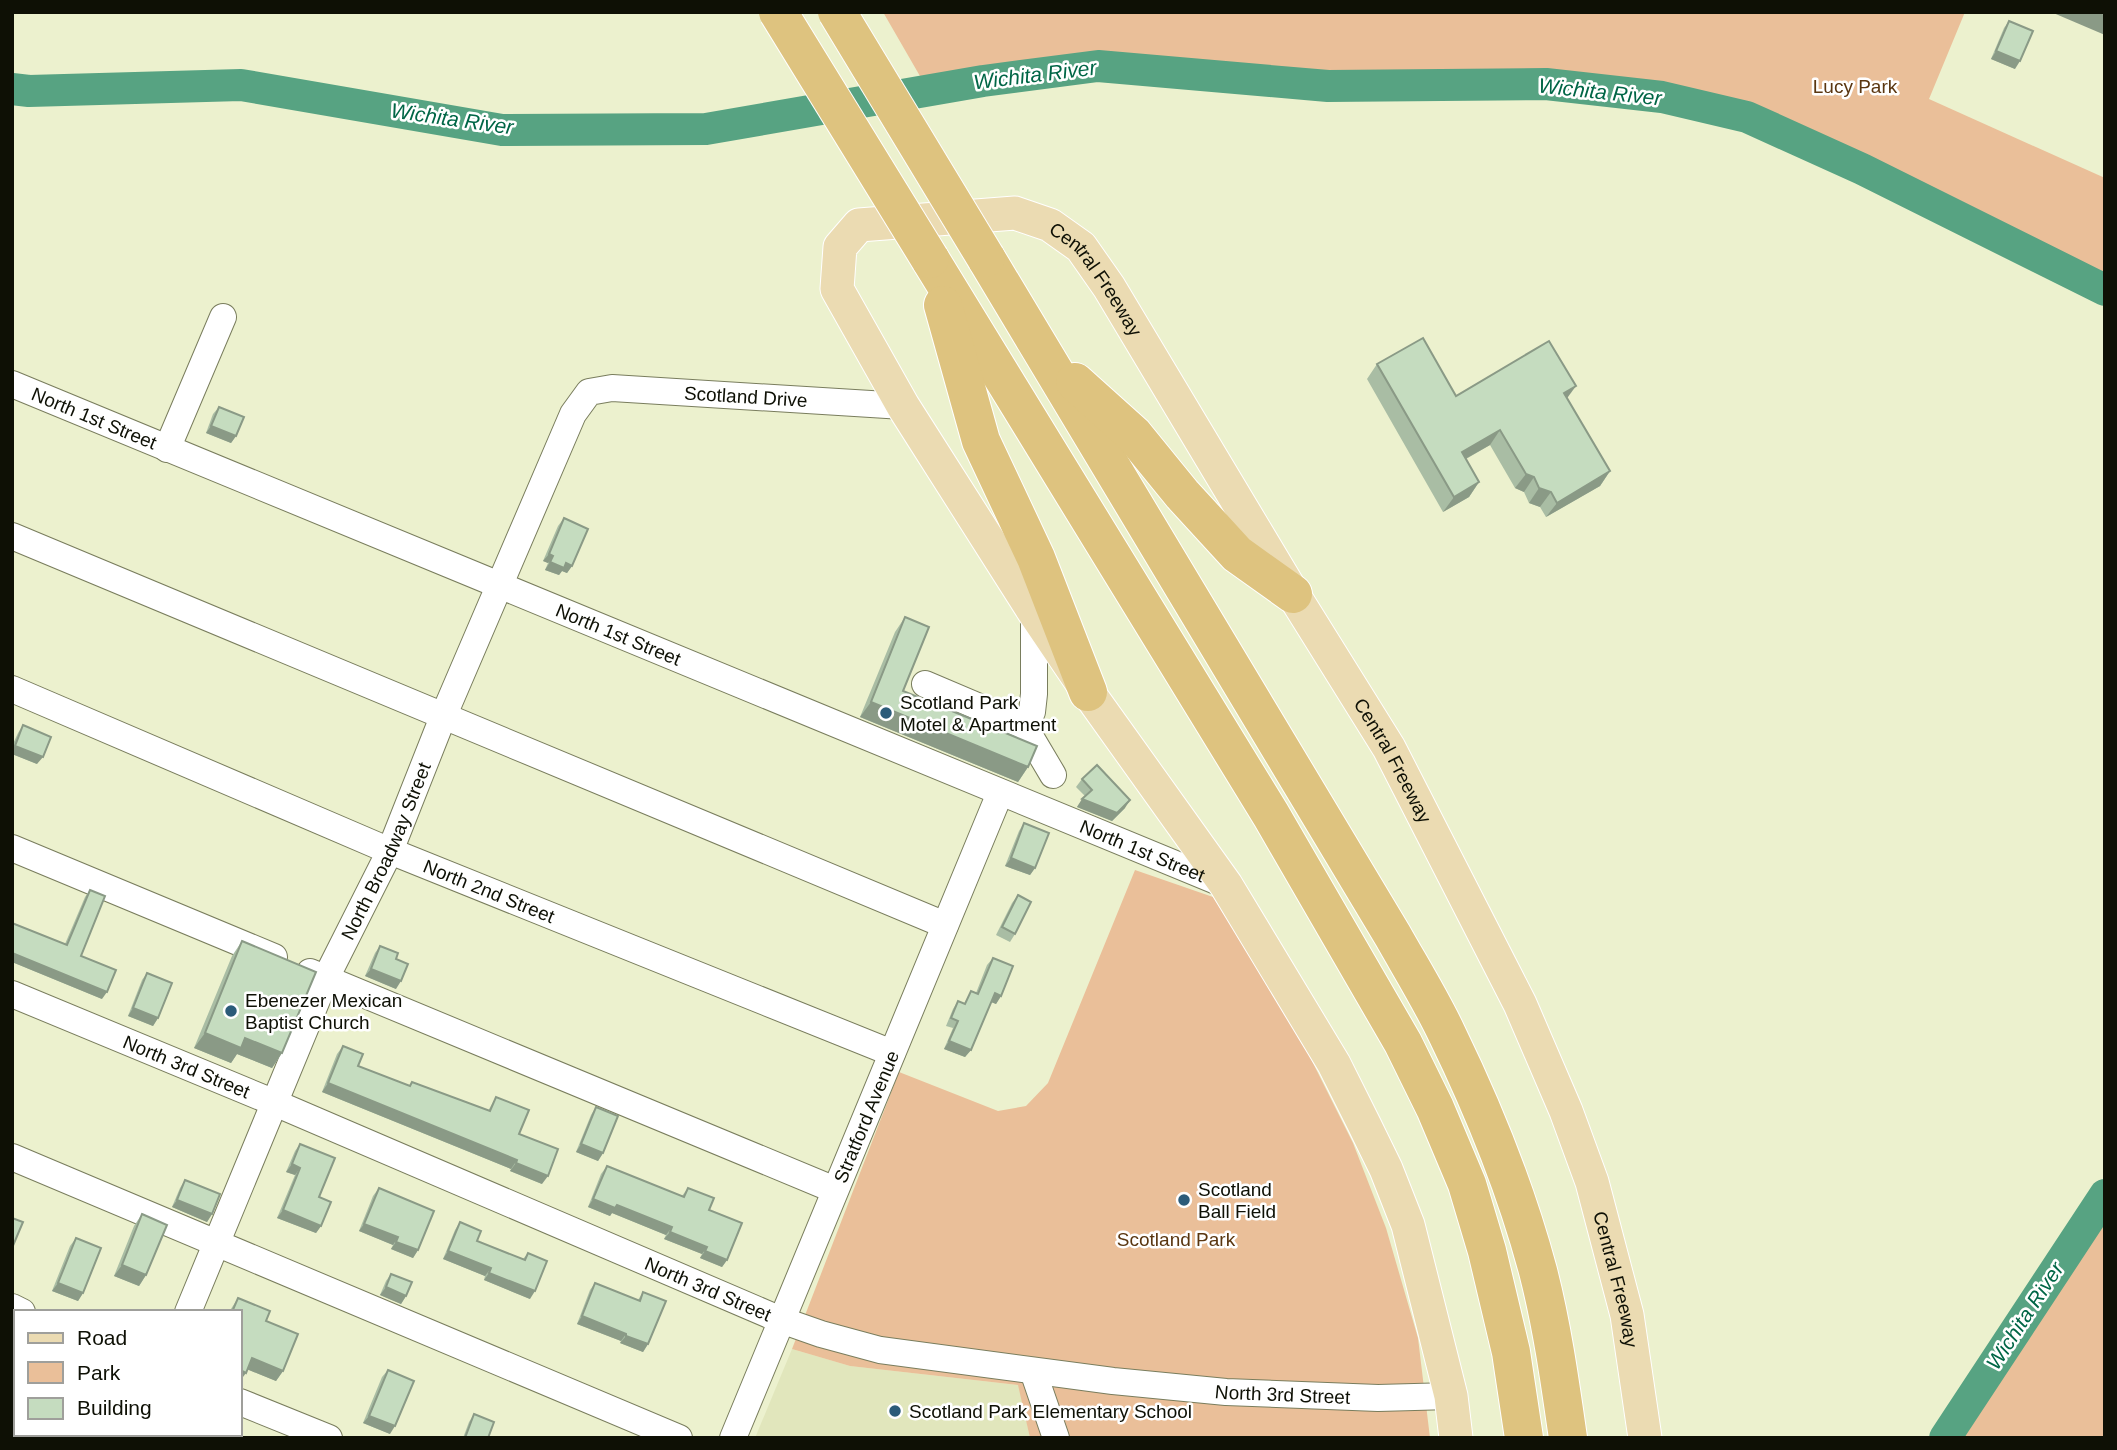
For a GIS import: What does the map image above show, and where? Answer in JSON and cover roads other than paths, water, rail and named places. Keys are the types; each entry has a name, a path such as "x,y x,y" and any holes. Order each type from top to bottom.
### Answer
{"highway":[{"path":"778,12 1271,815 1403,1043 1435,1108 1466,1184 1487,1251 1511,1352 1524,1438"},
{"path":"837,12 1393,936 1446,1031 1487,1121 1512,1186 1538,1272 1557,1360 1568,1438"},
{"path":"930,260 981,442 1036,558 1087,692"},
{"path":"1044,354 1134,435 1182,494 1237,554 1293,594"}],"main road":[{"name":"Central Freeway","path":"1456,1438 1451,1396 1408,1226 1386,1169 1334,1064 1226,886 1087,692 1034,612 903,406 836,289 840,247 859,225 1015,213 1050,225 1081,247 1109,287 1293,594 1389,748 1520,1004 1566,1111 1592,1182 1627,1315 1645,1438"}],"street":[{"path":"167,449 223,317"},
{"name":"North 1st Street","path":"12,384 1226,886"},
{"name":"Scotland Drive","path":"589,392 612,388 903,406"},
{"name":"North Broadway Street","path":"189,1310 326,978 390,851 443,717 502,585 573,414 589,392"},
{"path":"12,536 945,925"},
{"path":"1024,726 1032,712 1034,694 1034,612"},
{"path":"925,684 1024,726 1053,775"},
{"name":"North 2nd Street","path":"12,689 390,851 892,1053"},
{"name":"Stratford Avenue","path":"733,1438 1000,793"},
{"path":"12,849 835,1190"},
{"name":"North 3rd Street","path":"12,994 275,1103 781,1320 821,1334 880,1350 1113,1381 1226,1392 1378,1398 1451,1396"},
{"path":"12,1157 679,1438"},
{"path":"1033,1371 1056,1438"},
{"path":"242,1403 329,1438"}],"waterway":[{"name":"Wichita River","path":"12,89 29,91 241,85 502,130 706,129 983,81 1098,66 1328,86 1546,84 1662,97 1747,117 1862,169 2105,290"},
{"name":"Wichita River","path":"1945,1438 2105,1195"}],"place":[{"name":"Scotland Park Motel & Apartment","path":"886,713"},
{"name":"Ebenezer Mexican Baptist Church","path":"231,1011"},
{"name":"Scotland Ball Field","path":"1184,1200"},
{"name":"Scotland Park Elementary School","path":"895,1411"}],"park label":[{"name":"Lucy Park","path":"1855,86"},
{"name":"Scotland Park","path":"1176,1239"}]}
